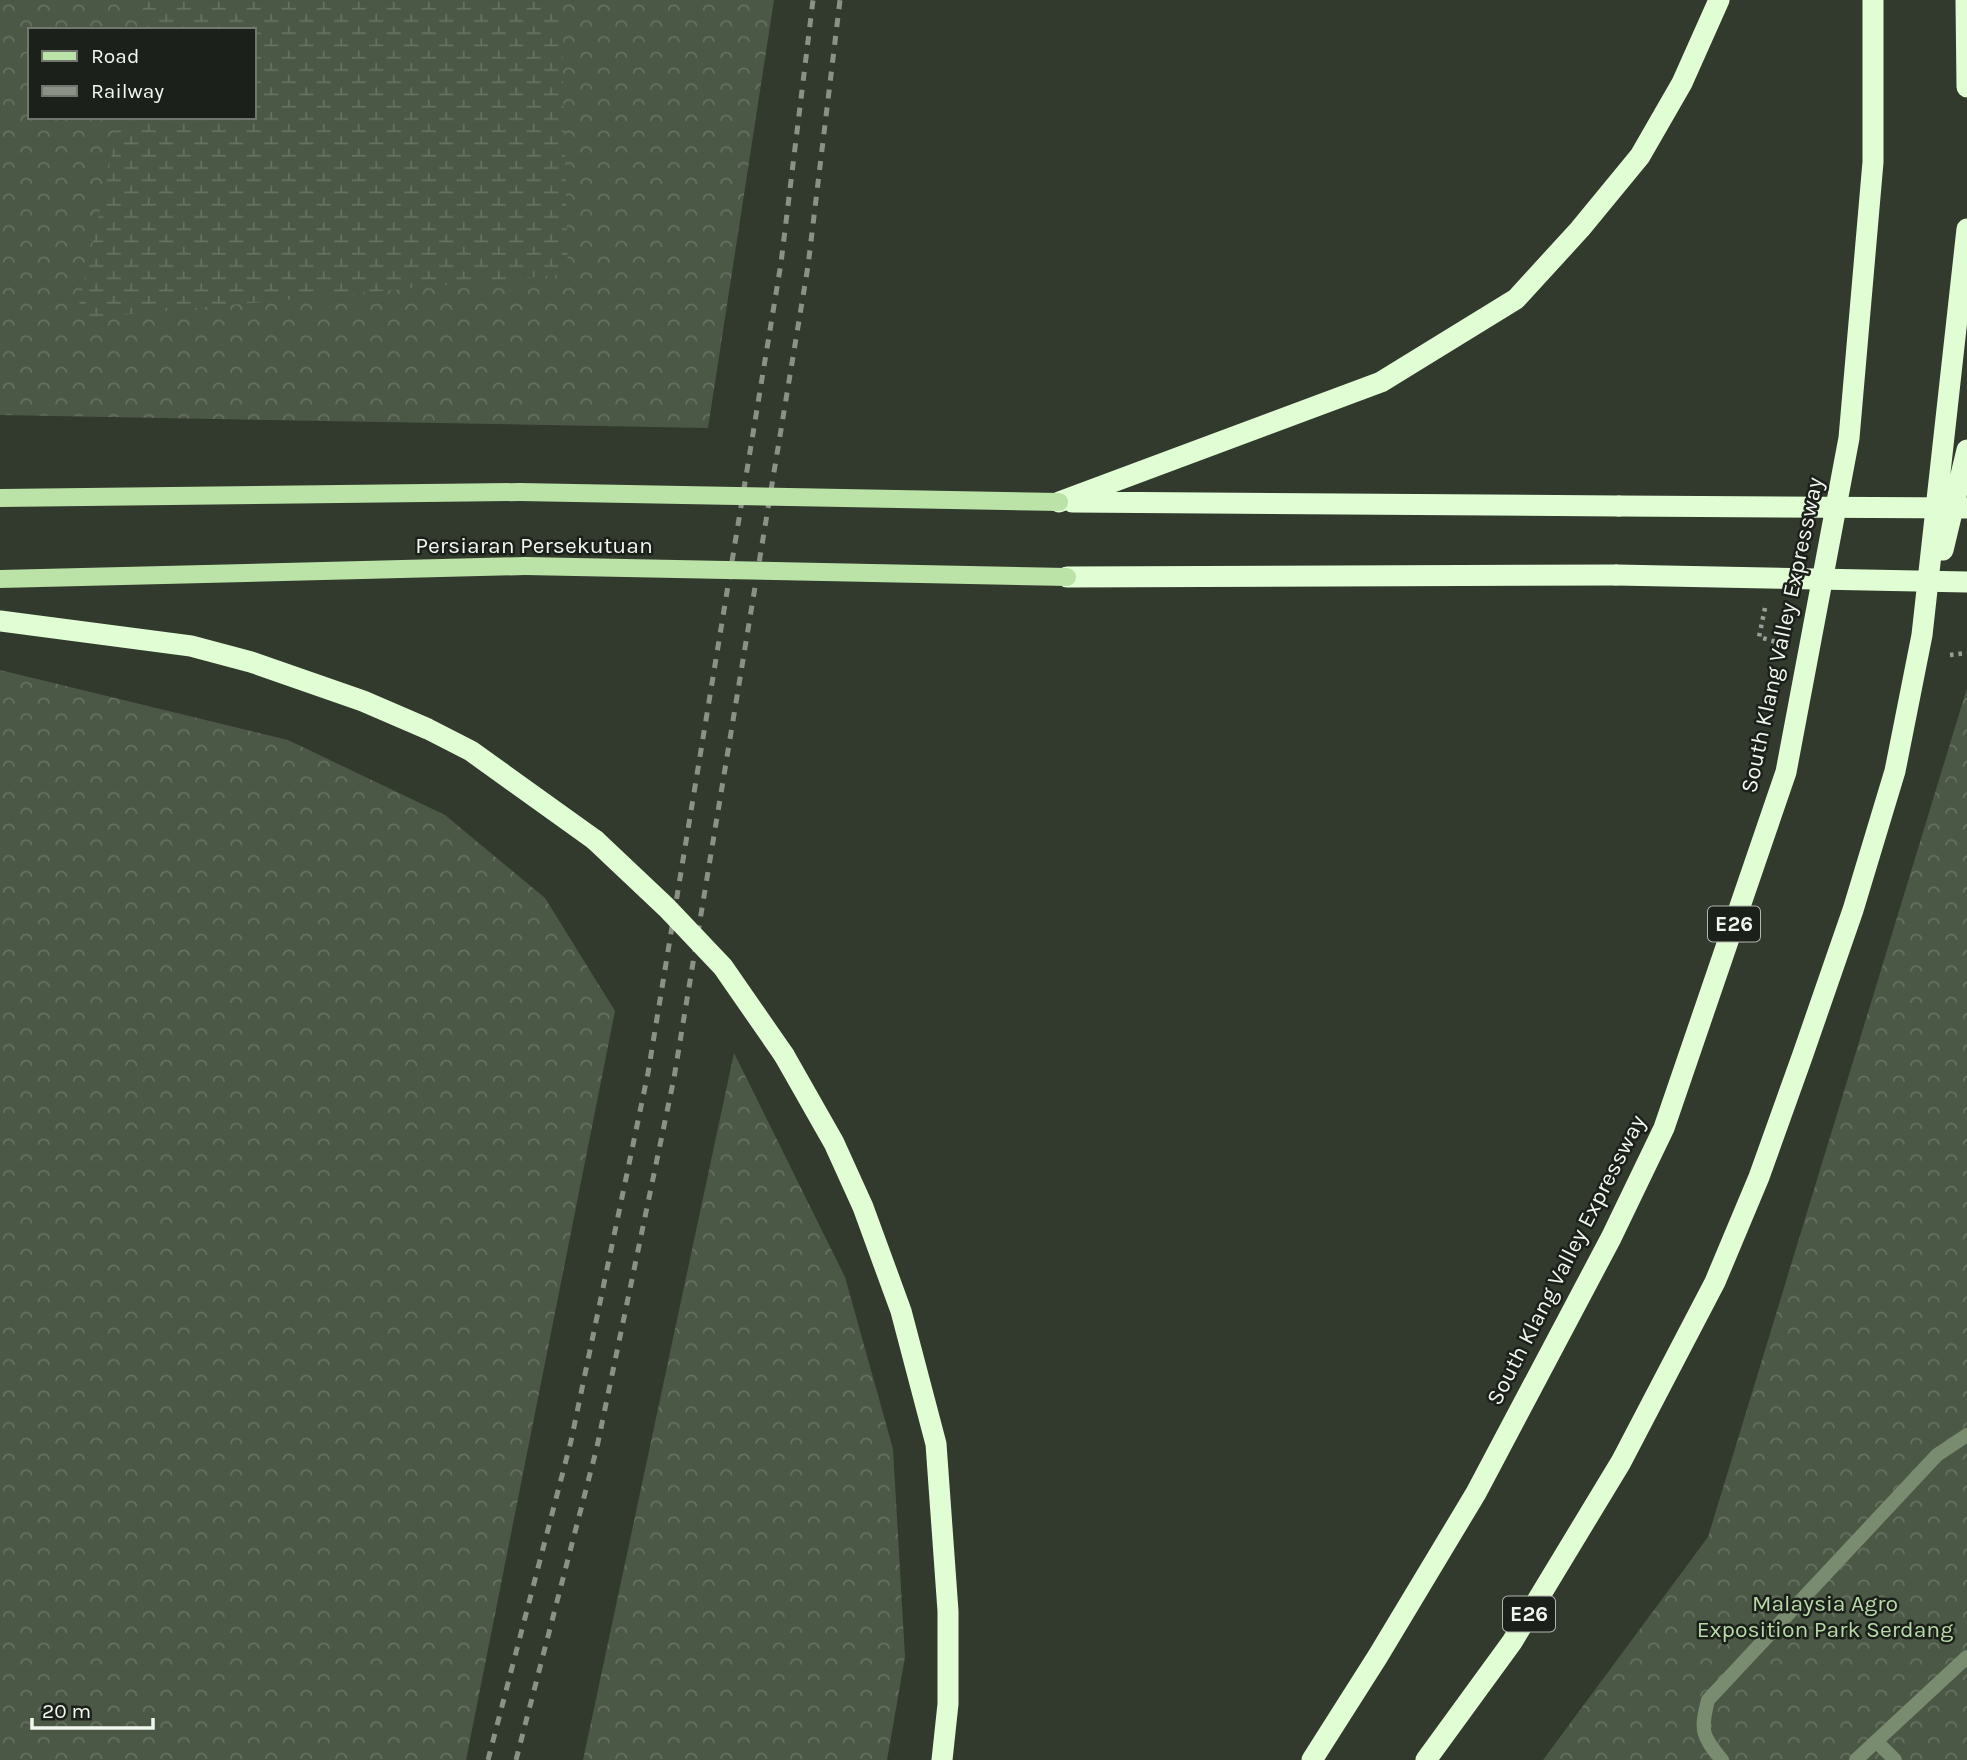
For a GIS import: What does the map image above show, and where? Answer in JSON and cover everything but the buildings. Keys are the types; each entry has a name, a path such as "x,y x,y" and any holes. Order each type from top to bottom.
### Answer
{"highway":[{"path":"1059,502 1381,382 1516,299 1580,229 1640,156 1682,83 1719,0"},
{"name":"South Klang Valley Expressway","path":"1312,1760 1476,1493 1611,1238 1664,1128 1786,772 1849,438 1873,162 1873,0"},
{"path":"1966,0 1967,88"},
{"name":"E26","path":"1426,1760 1512,1642 1621,1462 1715,1282 1759,1177 1853,910 1895,771 1922,635 1967,229"},
{"path":"1922,635 1967,450"},
{"path":"1059,502 1967,508"},
{"path":"1067,577 1616,575 1967,582"},
{"path":"0,621 191,646 251,662 363,701 428,729 471,751 595,840 667,908 723,967 785,1055 834,1143 863,1207 901,1311 936,1444 948,1611 948,1704 942,1760"}],"main road":[{"path":"0,498 520,492 1059,502"},
{"name":"Persiaran Persekutuan","path":"0,579 525,566 1067,577"}],"street":[{"path":"1722,1760 1706,1741 1702,1720 1708,1700 1937,1455 1967,1436"},
{"path":"1856,1760 1967,1657"},
{"path":"1876,1741 1895,1760"}],"green space":[{"path":"0,0 774,0 708,428 0,415"},
{"path":"145,0 561,0 568,274 76,319 120,119 256,119 256,28 139,28"},
{"path":"0,670 288,740 445,815 545,898 615,1011 466,1760 0,1760"},
{"name":"Malaysia Agro Exposition Park Serdang","path":"1967,688 1967,1760 1543,1760 1708,1537"},
{"path":"734,1053 845,1277 893,1449 905,1657 887,1760 583,1760"}],"railway":[{"path":"488,1760 571,1441 648,1073 781,263 813,0"},
{"path":"516,1760 597,1447 674,1078 808,266 840,0"}]}
